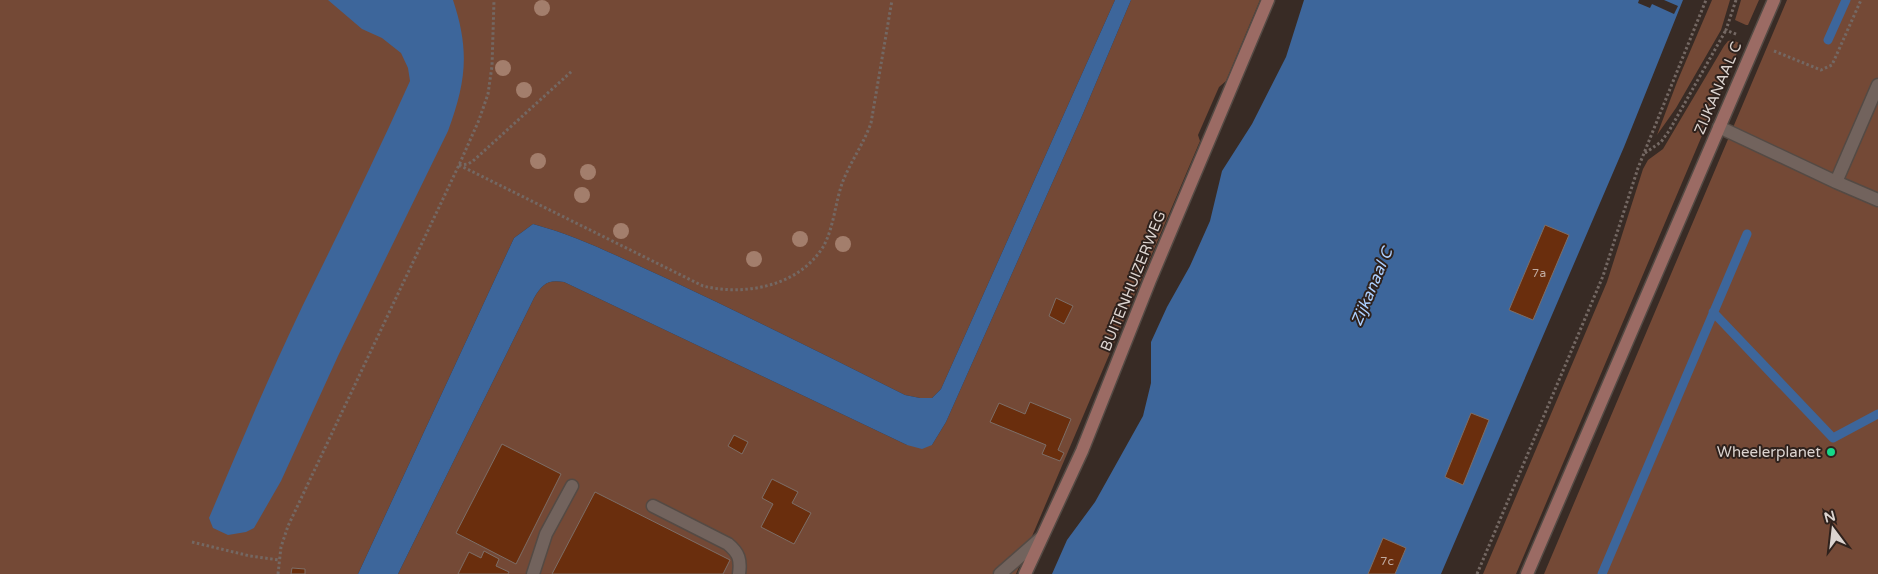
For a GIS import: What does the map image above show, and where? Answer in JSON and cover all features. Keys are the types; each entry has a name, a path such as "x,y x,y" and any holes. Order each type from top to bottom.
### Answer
{"street":[{"name":"BUITENHUIZERWEG","path":"1025,574 1082,451 1154,271 1268,0"},
{"name":"ZIJKANAAL C","path":"1527,574 1774,0"}],"lane":[{"path":"1836,182 1878,84"},
{"path":"1719,128 1878,200"},
{"path":"533,574 546,534 572,486"},
{"path":"653,506 728,544 736,550 739,557 739,574"},
{"path":"1000,574 1041,538"}],"path":[{"path":"278,574 279,560 288,526 479,120 488,94 492,66 494,0"},
{"path":"459,164 703,286 719,290 748,290 782,280 808,264 823,247 828,235 843,183 871,123 892,0"},
{"path":"1477,574 1603,276 1644,153 1706,0"},
{"path":"1644,153 1661,142 1669,131 1726,30 1736,0"},
{"path":"1726,30 1821,70 1832,65 1861,0"},
{"path":"459,164 468,164 473,161 572,71"},
{"path":"192,542 250,556 279,560"}],"shaded area":[{"path":"0,0 1115,0 941,389 932,398 905,395 759,322 620,257 586,242 533,224 514,238 358,574 0,574"},
{"path":"1131,0 1260,0 1226,81 1219,87 1198,135 1200,141 1016,574 398,574 534,298 543,286 554,281 564,282 907,445 932,445 946,422 1082,116"},
{"path":"1712,0 1730,0 1721,30 1676,108 1657,135 1677,82"},
{"path":"1741,0 1759,0 1748,25 1735,20"},
{"path":"1787,0 1878,0 1878,574 1544,574"},
{"path":"1733,40 1739,43 1740,46 1516,574 1483,574 1607,282 1643,169 1648,160 1663,149 1724,46 1728,41"}],"water":[{"path":"328,0 453,0 464,51 462,81 448,131 338,356 281,481 254,528 246,532 228,535 213,528 209,518 290,333 410,81 408,68 401,53 382,38 362,29"},
{"path":"1115,0 1131,0 1082,116 946,422 932,445 922,449 907,445 564,282 554,281 543,286 534,298 398,574 358,574 514,238 533,224 586,242 620,257 759,322 905,395 932,398 941,389"},
{"name":"Zijkanaal C","path":"1304,0 1683,0 1624,147 1441,574 1052,574 1067,540 1095,502 1143,416 1151,383 1151,342 1167,307 1190,266 1210,221 1222,171 1252,124 1286,57"}],"pier":[{"path":"1639,0 1664,0 1678,6 1674,14 1652,4 1650,8 1638,3"}],"building":[{"path":"1545,225 1569,235 1533,320 1509,310"},
{"path":"1056,298 1073,306 1064,324 1049,316"},
{"path":"1030,402 1071,419 1058,450 1064,453 1060,461 1042,454 1046,445 990,422 999,403 1025,414"},
{"path":"1471,413 1489,420 1463,485 1445,477"},
{"path":"734,435 748,442 742,454 728,446"},
{"path":"502,444 561,474 516,564 456,533"},
{"path":"772,479 798,492 792,503 811,513 794,544 761,527 773,504 762,498"},
{"path":"595,492 730,560 723,574 552,574"},
{"path":"1383,538 1406,548 1395,574 1368,574"},
{"path":"484,551 499,559 496,566 509,572 508,574 458,574 469,552 481,558"},
{"path":"292,568 305,569 305,574 291,574"}],"waterway":[{"path":"1828,40 1846,0"},
{"path":"1602,574 1747,234"},
{"path":"1713,312 1833,438 1878,414"}],"place":[{"name":"Wheelerplanet","path":"1831,452"}]}
